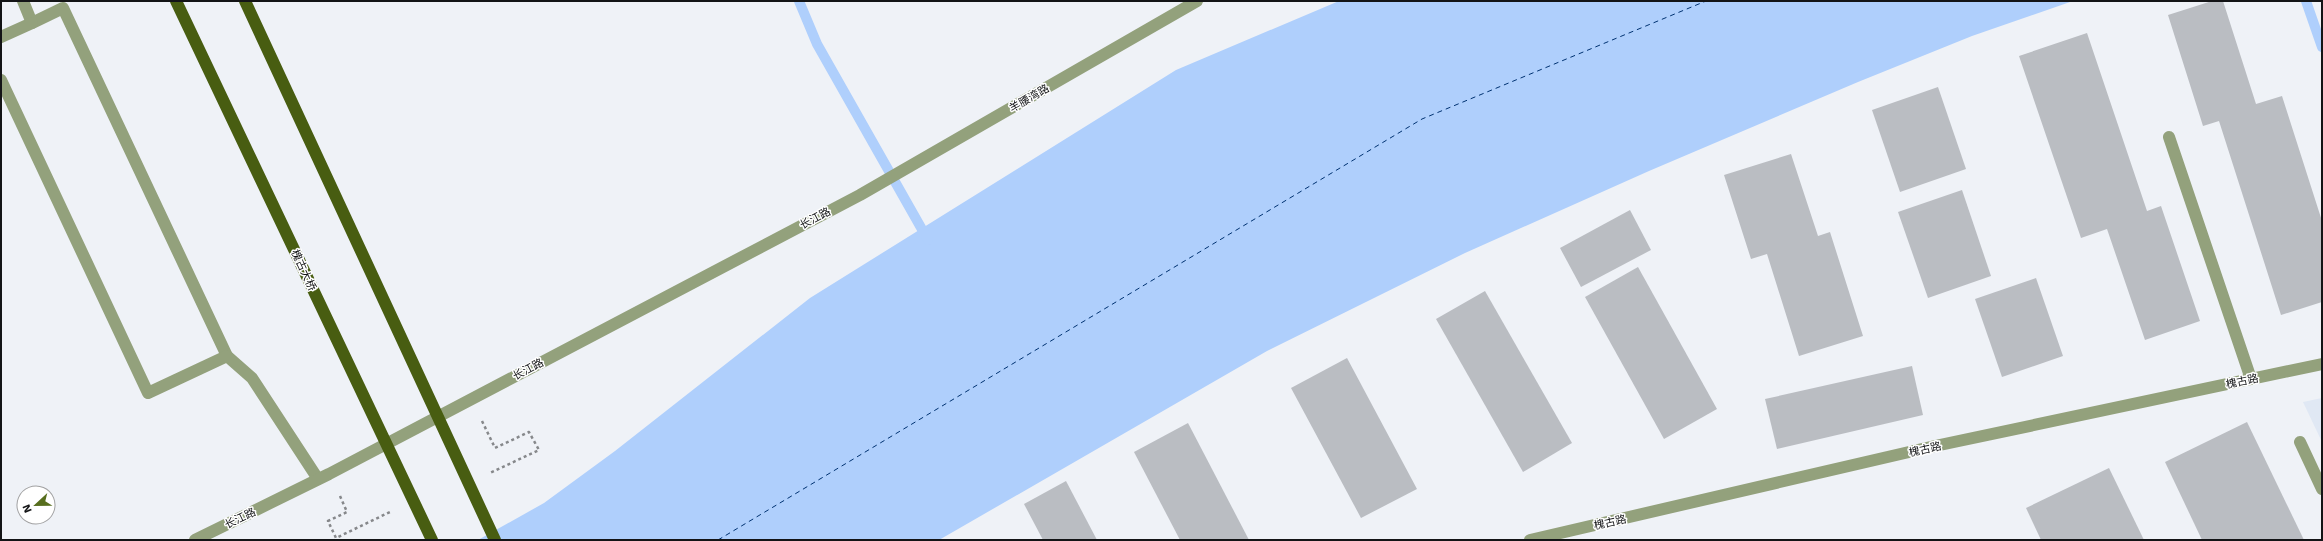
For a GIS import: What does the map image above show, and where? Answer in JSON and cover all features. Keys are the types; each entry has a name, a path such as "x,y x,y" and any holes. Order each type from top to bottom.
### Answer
{"main road":[{"name":"槐古大桥","path":"176,1 432,540"},
{"path":"245,1 495,540"}],"street":[{"path":"23,1 32,23"},
{"name":"羊腰湾路","path":"860,195 1198,1"},
{"path":"1,38 63,8 227,356 252,378 318,480"},
{"path":"1,80 148,392 227,356"},
{"path":"2169,137 2251,379"},
{"name":"长江路","path":"195,540 318,480 860,195"},
{"name":"槐古路","path":"1530,540 1935,446 2322,364"},
{"path":"2300,442 2322,489"}],"path":[{"path":"469,483 539,450 530,432 495,448 471,399"},
{"path":"329,474 347,512 328,521 336,538 414,501"}],"shaded area":[{"path":"2322,398 2322,442 2303,402"}],"water":[{"path":"1339,1 2073,1 1972,36 1858,82 1649,171 1465,253 1267,351 939,540 478,540 544,503 615,451 810,298 1176,70"}],"building":[{"path":"2212,1 2223,1 2256,104 2282,96 2322,221 2322,302 2281,315 2219,121 2203,126 2168,15"},
{"path":"2087,33 2147,211 2161,206 2200,321 2145,340 2107,229 2081,238 2019,56"},
{"path":"1938,87 1966,169 1900,192 1872,110"},
{"path":"1791,154 1818,236 1830,232 1863,336 1799,356 1767,254 1751,259 1724,175"},
{"path":"1962,190 1991,276 1928,298 1898,212"},
{"path":"1630,210 1651,250 1581,287 1560,248"},
{"path":"1638,267 1717,409 1664,439 1585,297"},
{"path":"2036,278 2063,356 2002,377 1975,299"},
{"path":"1485,291 1572,443 1523,472 1436,319"},
{"path":"1347,358 1417,489 1361,518 1291,388"},
{"path":"1912,366 1923,415 1777,449 1765,399"},
{"path":"2247,422 2304,540 2202,540 2165,462"},
{"path":"1188,423 1249,540 1180,540 1134,452"},
{"path":"2109,468 2144,540 2041,540 2026,508"},
{"path":"1066,481 1097,540 1043,540 1024,504"}],"waterway":[{"path":"799,1 817,44 928,240"},
{"path":"2306,1 2322,47"}],"ferry route":[{"path":"718,540 1422,119 1706,1"}]}
